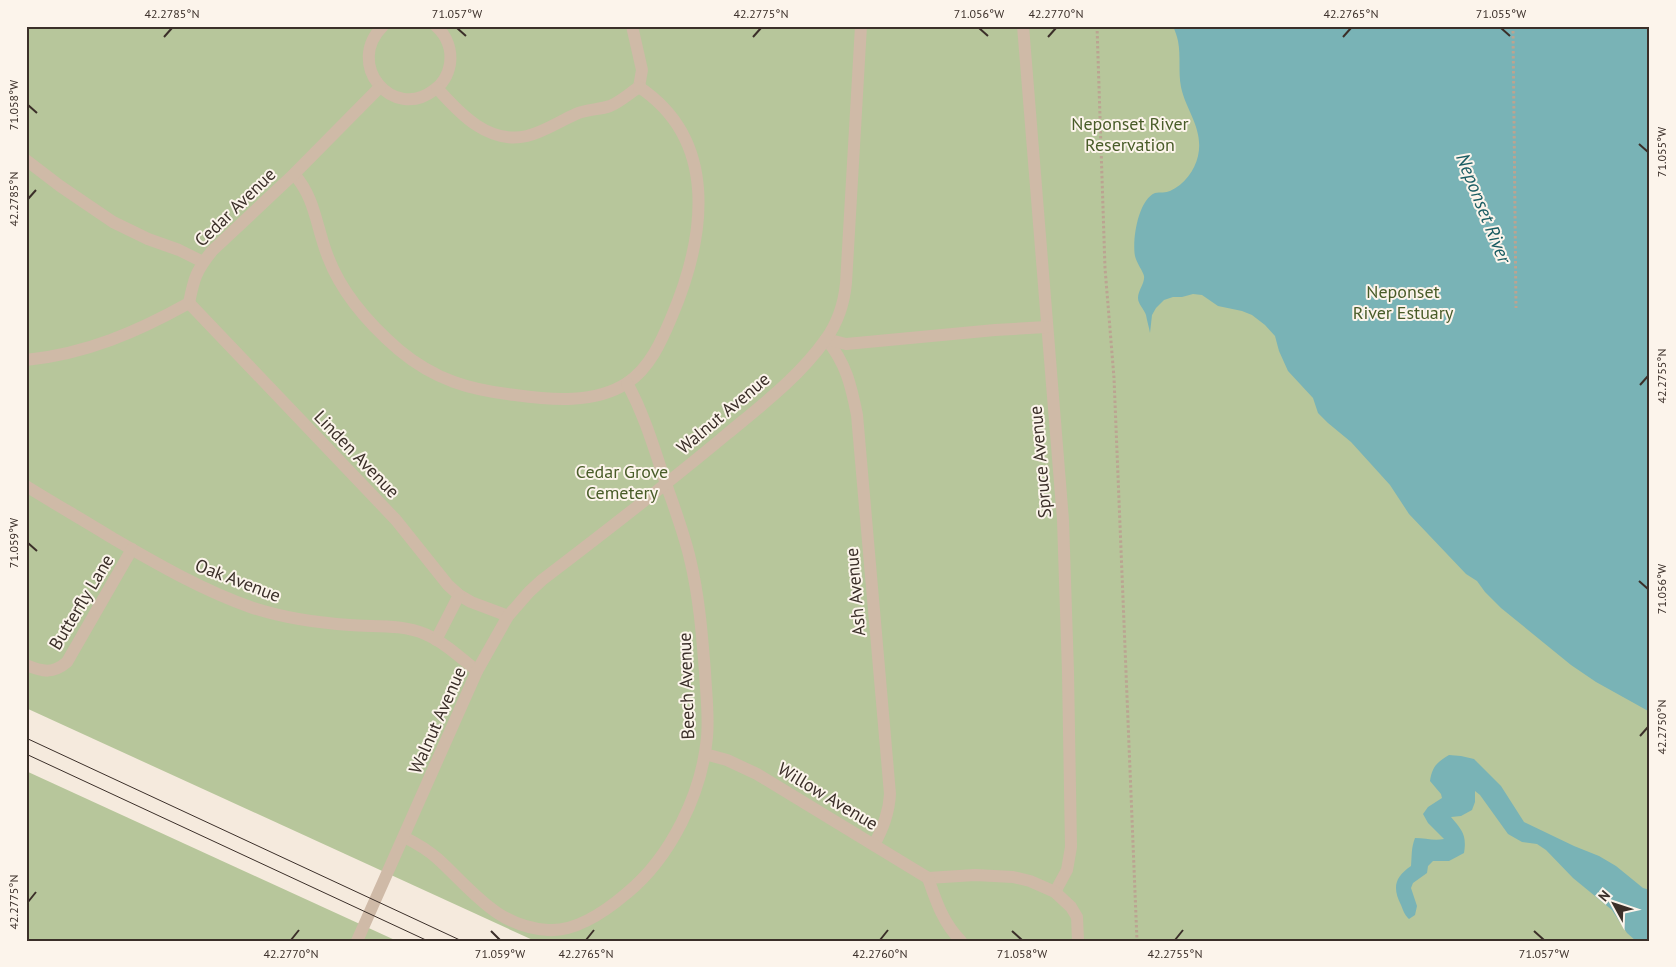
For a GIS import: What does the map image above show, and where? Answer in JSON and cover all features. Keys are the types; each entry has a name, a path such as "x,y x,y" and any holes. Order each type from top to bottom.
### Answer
{"lane":[{"path":"437,88 453,106 476,126 499,137 512,138 534,134 577,113 610,106 639,87 642,70 632,26"},
{"name":"Walnut Avenue","path":"358,938 477,671 508,616 542,580 666,484 774,394 804,365 826,339 840,313 846,283 861,26"},
{"name":"Spruce Avenue","path":"1023,26 1063,520 1068,672 1070,847 1067,870 1055,892"},
{"path":"377,28 370,44 368,60 374,78 380,87 396,96 410,99 423,96 437,88 446,78 451,58 449,44 439,27"},
{"name":"Cedar Avenue","path":"189,303 194,278 203,262 380,87"},
{"path":"294,174 304,185 309,196 328,258 345,291 384,337 414,362 448,381 467,388 536,398 582,398 615,389 627,383 648,363 669,324 693,254 698,210 698,178 688,145 670,115 659,102 639,87"},
{"path":"26,160 113,222 140,236 179,250 203,262"},
{"path":"26,360 69,354 92,347 164,317 189,303"},
{"name":"Linden Avenue","path":"189,303 396,520 438,574 459,595 471,602 508,616"},
{"path":"826,339 846,344 1046,327"},
{"name":"Ash Avenue","path":"826,339 840,358 846,371 857,415 890,794 890,806 886,819 874,845"},
{"name":"Beech Avenue","path":"404,838 428,851 487,907 514,922 533,928 549,930 564,928 600,913 636,886 653,869 678,828 695,788 707,736 707,710 699,602 684,537 641,412 627,383"},
{"name":"Oak Avenue","path":"26,486 174,574 232,600 277,615 350,626 406,628 424,633 477,671"},
{"name":"Butterfly Lane","path":"26,665 51,671 60,668 67,662 132,549"},
{"path":"436,640 459,595"},
{"name":"Willow Avenue","path":"704,754 727,760 758,774 928,878"},
{"path":"961,941 946,922 939,909 928,878 974,875 1013,877 1030,881 1055,892 1071,907 1077,917 1078,941"}],"path":[{"path":"1097,26 1105,268 1115,404 1137,941"},
{"path":"1514,26 1516,308"}],"green space":[{"name":"Cedar Grove Cemetery","path":"26,26 1650,26 1650,941 535,941 26,708"},
{"path":"26,771 397,941 26,941"}],"water":[{"name":"Neponset River","path":"1173,26 1650,26 1650,712 1596,682 1571,665 1501,608 1477,581 1466,574 1409,514 1390,485 1351,442 1318,413 1313,398 1288,371 1275,336 1252,315 1218,306 1202,295 1193,294 1173,297 1164,300 1156,308 1152,315 1150,333 1146,315 1138,298 1144,279 1134,249 1140,212 1149,197 1155,193 1168,192 1175,188 1192,172 1197,161 1199,146 1197,129 1181,87 1179,47"},
{"path":"1449,755 1474,759 1501,786 1524,822 1599,856 1616,866 1643,888 1650,890 1650,941 1636,941 1627,933 1612,910 1573,878 1546,850 1537,844 1522,842 1508,834 1480,795 1475,791 1475,802 1472,810 1461,816 1451,817 1463,833 1465,842 1464,853 1449,861 1433,861 1428,866 1427,873 1413,883 1411,888 1417,906 1415,915 1409,919 1398,899 1396,888 1398,878 1411,866 1415,838 1444,839 1428,823 1423,814 1428,807 1442,798 1430,781 1436,765"}],"tram line":[{"path":"26,738 462,941"},
{"path":"26,754 428,941"}],"park label":[{"name":"Neponset River Reservation","path":"1130,133"},
{"name":"Neponset River Estuary","path":"1403,301"}]}
